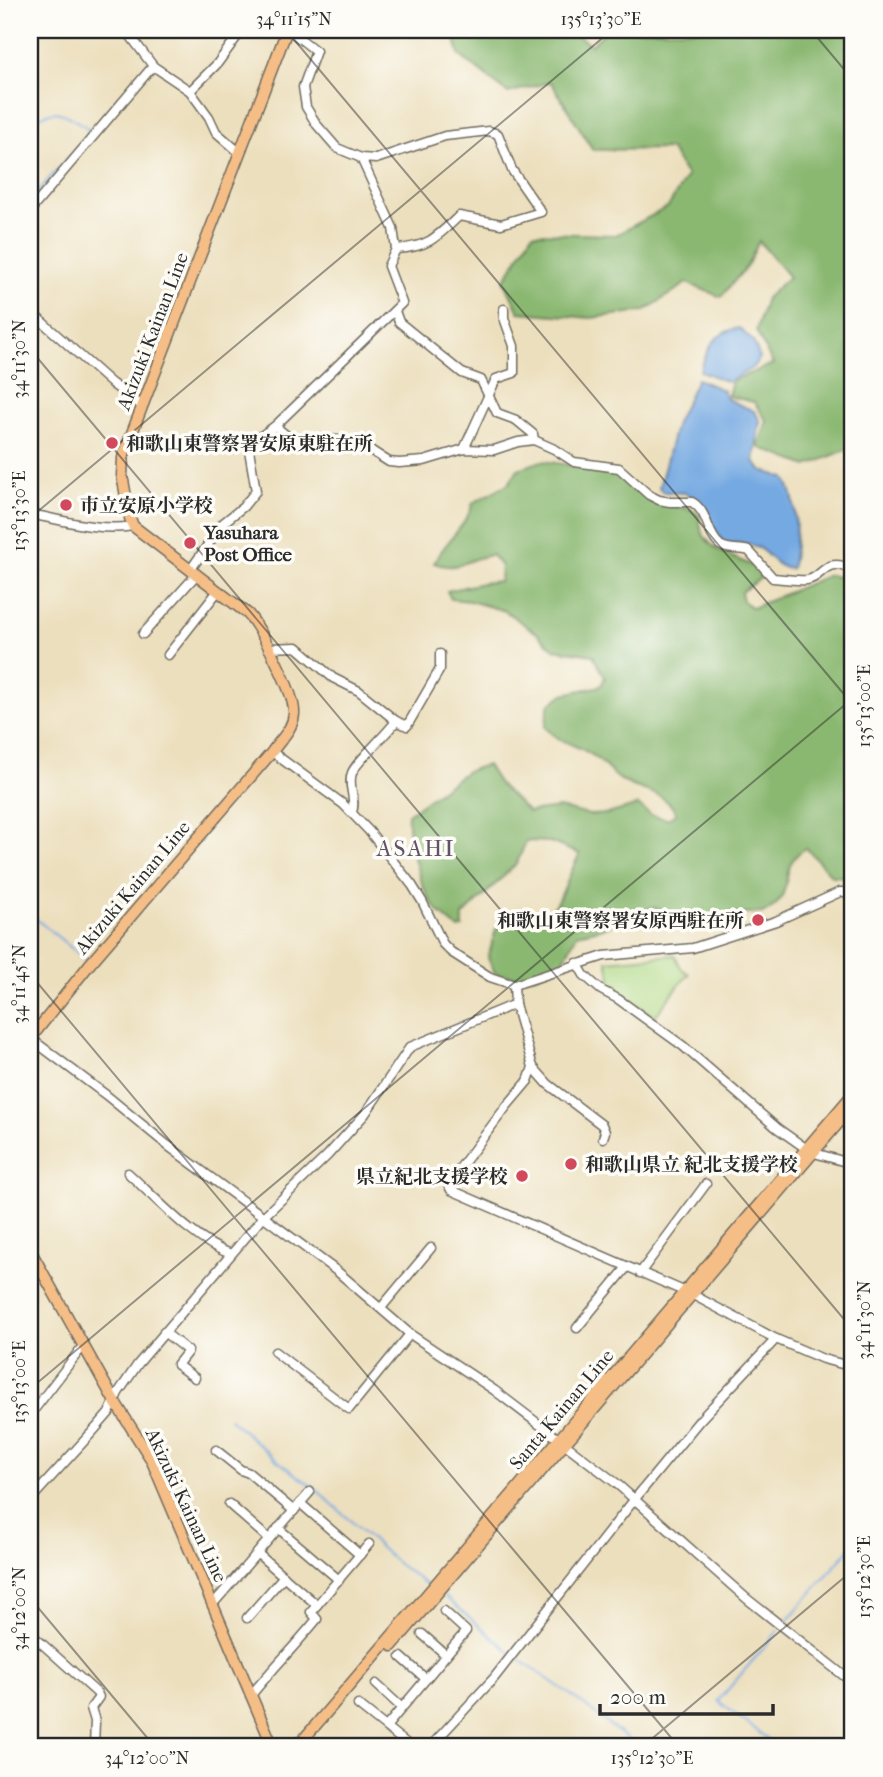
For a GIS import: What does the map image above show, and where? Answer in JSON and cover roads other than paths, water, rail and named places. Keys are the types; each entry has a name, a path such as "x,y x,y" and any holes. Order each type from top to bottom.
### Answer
{"main road":[{"name":"Akizuki Kainan Line","path":"30,1038 89,965 272,752 292,724 293,701 254,621 194,571 133,526 122,467 142,406 288,30"},
{"name":"Santa Kainan Line","path":"297,1747 809,1151 853,1094"},
{"name":"Santa Kainan Line","path":"809,1151 853,1106"},
{"name":"Akizuki Kainan Line","path":"30,1250 115,1402 151,1459 273,1747"},
{"name":"Santa Kainan Line","path":"306,1747 561,1442"}],"street":[{"path":"126,30 153,66 190,91 209,117 216,132 239,152"},
{"path":"190,91 217,64 242,30"},
{"path":"288,30 316,51 303,87 306,107 337,148 361,158 376,159 445,136 489,131 498,134 512,170 541,212 501,224 459,216 436,238 417,248 396,249"},
{"path":"32,204 153,66"},
{"path":"143,635 194,571 223,523 253,497 256,491 250,444 275,426 402,303 388,266 396,249 393,228 361,158"},
{"path":"464,449 496,379 514,373 514,346 504,318 504,309"},
{"path":"30,311 111,383 142,406"},
{"path":"395,311 399,322 462,373 481,380 497,413 524,427 533,434 534,440"},
{"path":"275,426 292,440 349,440 389,462 398,463 424,461 464,449 494,450 534,440 574,462 619,468 649,495 659,500 692,502 702,510 719,545 728,549 749,551 773,578 809,580 831,565 846,566 853,570"},
{"path":"30,514 86,525 123,528 133,526"},
{"path":"168,655 218,591"},
{"path":"268,648 297,647 332,678 359,691 396,721 407,726 440,669 440,654"},
{"path":"352,812 355,805 351,788 352,772 396,721"},
{"path":"272,752 352,812 412,885 443,944 472,967 490,977 514,985 577,963 621,953 693,948 776,921 840,892 853,892"},
{"path":"577,963 584,975 601,990 618,999 683,1046 777,1128 809,1151 853,1164"},
{"path":"514,985 515,1004 533,1067 548,1084 602,1125 605,1132 603,1138"},
{"path":"30,1500 96,1428 115,1402 118,1393 164,1332 263,1217 327,1156 365,1114 411,1047 515,1004"},
{"path":"30,1038 167,1145 338,1272 410,1334 494,1390 561,1442 853,1684"},
{"path":"533,1067 528,1081 448,1184 451,1190 688,1293 776,1339 822,1359 853,1367"},
{"path":"128,1174 217,1250 231,1255"},
{"path":"640,1273 706,1184"},
{"path":"381,1308 430,1248"},
{"path":"577,1328 626,1267"},
{"path":"164,1332 188,1351 177,1365 195,1378"},
{"path":"275,1352 349,1409 410,1334"},
{"path":"430,1747 494,1678 699,1421 776,1339"},
{"path":"30,1415 83,1346"},
{"path":"216,1450 241,1470 249,1473 294,1511"},
{"path":"213,1604 310,1492"},
{"path":"300,1503 360,1555"},
{"path":"229,1504 269,1539"},
{"path":"278,1528 338,1580"},
{"path":"252,1694 317,1619 311,1612 369,1544"},
{"path":"258,1554 317,1605"},
{"path":"247,1618 284,1576"},
{"path":"386,1727 466,1631 444,1611"},
{"path":"30,1633 97,1693 99,1697 91,1708 95,1721 94,1747"},
{"path":"422,1634 446,1655"},
{"path":"401,1657 426,1679"},
{"path":"376,1684 402,1707"},
{"path":"358,1705 411,1747"}],"water":[{"path":"739,328 753,341 760,358 752,368 728,382 700,371 713,343 723,333"},
{"path":"697,379 723,390 727,399 754,411 760,420 754,461 761,470 785,478 793,498 795,547 791,569 779,565 758,547 723,543 698,501 685,493 663,492 659,488 676,423"}],"waterway":[{"path":"30,123 53,112 65,115 88,128 87,137 30,200"},
{"path":"30,914 86,960"},
{"path":"230,1419 274,1458 317,1490 398,1564 427,1585"},
{"path":"785,1623 853,1545"},
{"path":"444,1596 510,1652"},
{"path":"778,1747 718,1701 779,1630"},
{"path":"514,1656 571,1695 638,1747"}],"place":[{"name":"和歌山東警察署安原東駐在所","path":"112,443"},
{"name":"市立安原小学校","path":"66,505"},
{"name":"Yasuhara Post Office","path":"190,543"},
{"name":"和歌山東警察署安原西駐在所","path":"758,920"},
{"name":"和歌山県立 紀北支援学校","path":"571,1164"},
{"name":"県立紀北支援学校","path":"522,1176"}],"district":[{"name":"ASAHI","path":"416,848"}]}
